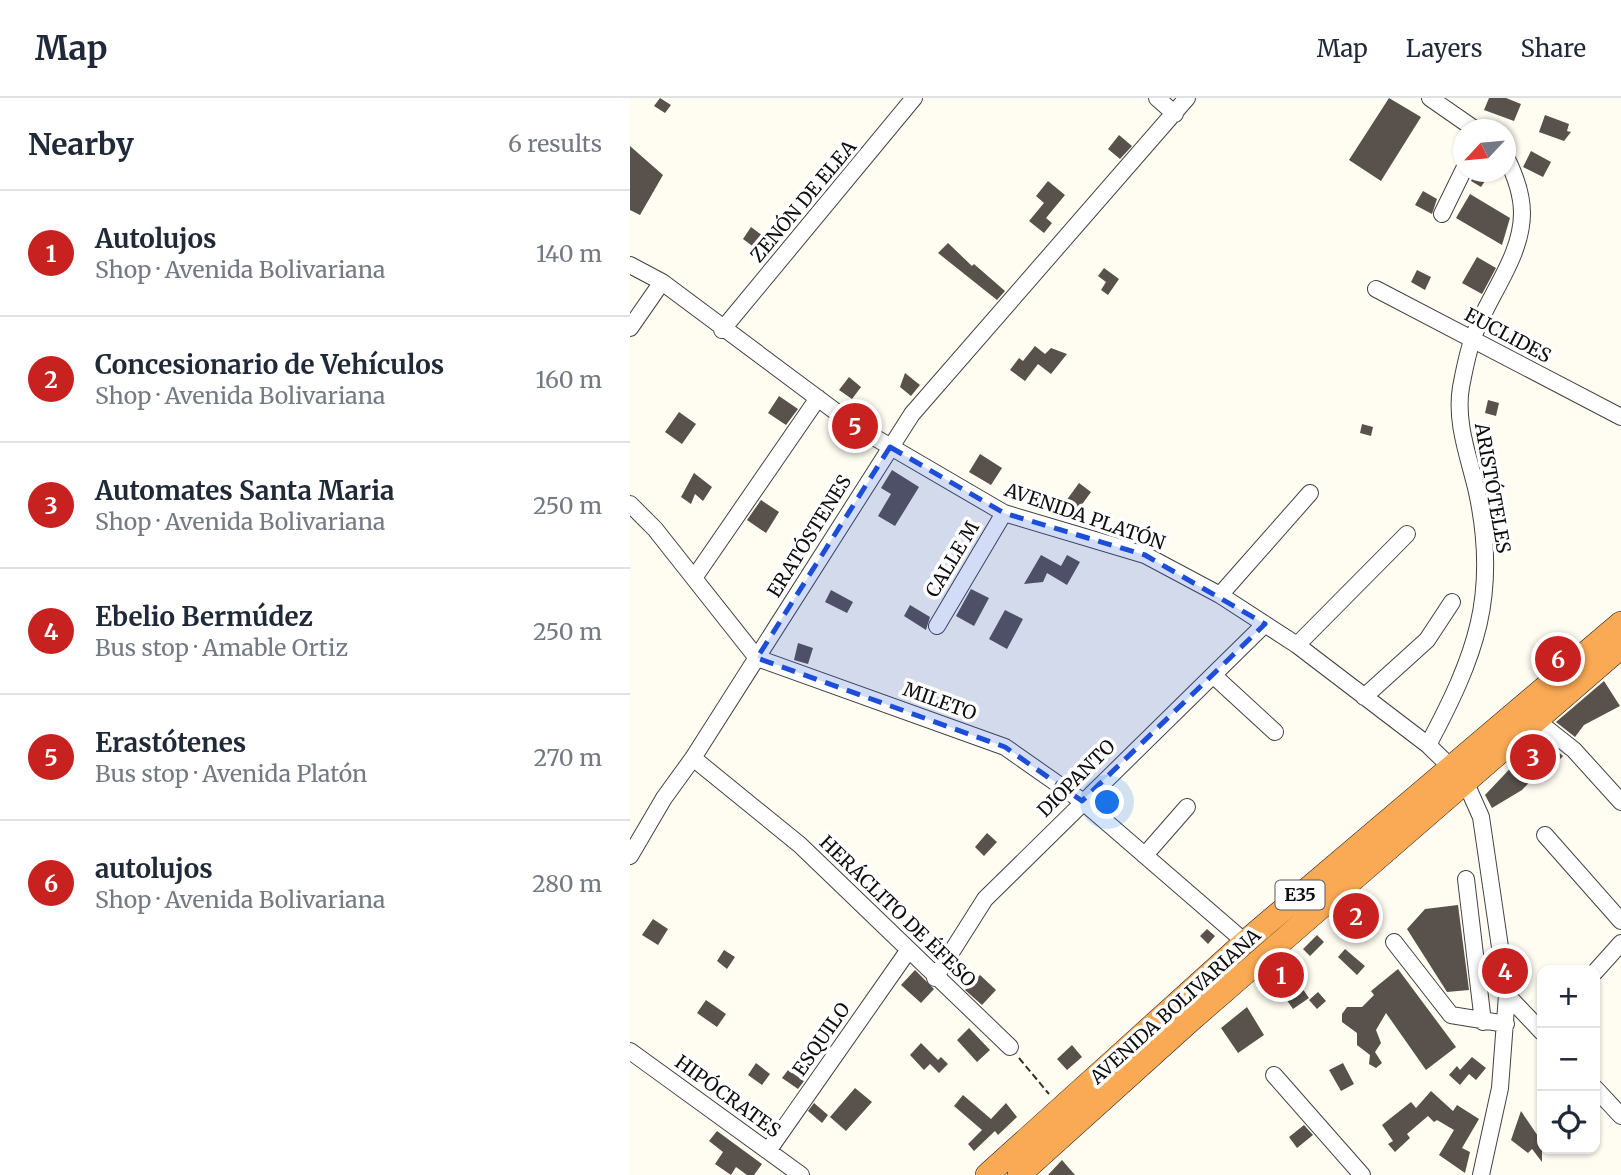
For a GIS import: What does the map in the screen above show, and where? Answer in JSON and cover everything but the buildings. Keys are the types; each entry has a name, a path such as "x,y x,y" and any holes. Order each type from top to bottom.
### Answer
{"highway":[{"name":"AVENIDA BOLIVARIANA","path":"1019,1175 1621,623"},
{"name":"AVENIDA BOLIVARIANA","path":"987,1175 1245,942 1458,775 1536,720 1621,647"}],"street":[{"name":"ZENÓN DE ELEA","path":"722,330 914,98"},
{"path":"1157,98 1175,114"},
{"name":"ERATÓSTENES","path":"630,856 664,798 693,758 890,447 949,368 1187,98"},
{"path":"1430,98 1460,119"},
{"path":"1442,214 1458,182"},
{"name":"ARISTÓTELES","path":"1428,745 1462,681 1480,624 1486,560 1477,493 1460,419 1461,389 1472,340 1517,241 1522,213 1515,182"},
{"name":"AVENIDA PLATÓN","path":"630,265 662,282 722,330 890,447 1004,513 1144,555 1220,596 1297,645 1428,745 1458,775"},
{"path":"630,328 662,282"},
{"name":"EUCLIDES","path":"1376,289 1621,417"},
{"path":"694,578 817,398"},
{"path":"1220,596 1310,493"},
{"path":"630,504 655,529 757,658"},
{"name":"CALLE M","path":"937,626 1004,513"},
{"path":"1297,645 1407,534"},
{"path":"1364,697 1427,640 1452,601"},
{"name":"DIOPANTO","path":"935,978 985,900 1082,801 1265,624"},
{"name":"MILETO","path":"757,658 1005,747 1082,801 1245,942"},
{"path":"1213,675 1275,732"},
{"path":"1536,720 1574,750 1620,799"},
{"name":"HERÁCLITO DE ÉFESO","path":"693,758 800,845 1010,1048"},
{"path":"1458,775 1481,817 1507,995 1500,1088 1481,1175"},
{"path":"1145,855 1187,807"},
{"path":"1545,835 1621,922"},
{"path":"1466,879 1483,1022"},
{"path":"1394,942 1451,1015 1506,1024"},
{"path":"1600,966 1621,943"},
{"name":"ESQUILO","path":"768,1151 908,951"},
{"path":"1507,995 1539,1028"},
{"name":"HIPÓCRATES","path":"630,1051 801,1175"},
{"path":"1274,1075 1362,1175"},
{"path":"1598,1091 1621,1116"}],"path":[{"path":"1010,1048 1060,1108"}],"highlighted area":[{"path":"890,447 1004,513 1145,555 1265,624 1082,801 1005,747 757,658"}],"place":[{"name":"Erastótenes","path":"855,426"},
{"name":"autolujos","path":"1558,659"},
{"name":"Automates Santa Maria","path":"1533,757"},
{"name":"Concesionario de Vehículos","path":"1356,916"},
{"name":"Ebelio Bermúdez","path":"1505,971"},
{"name":"Autolujos","path":"1281,975"}]}
